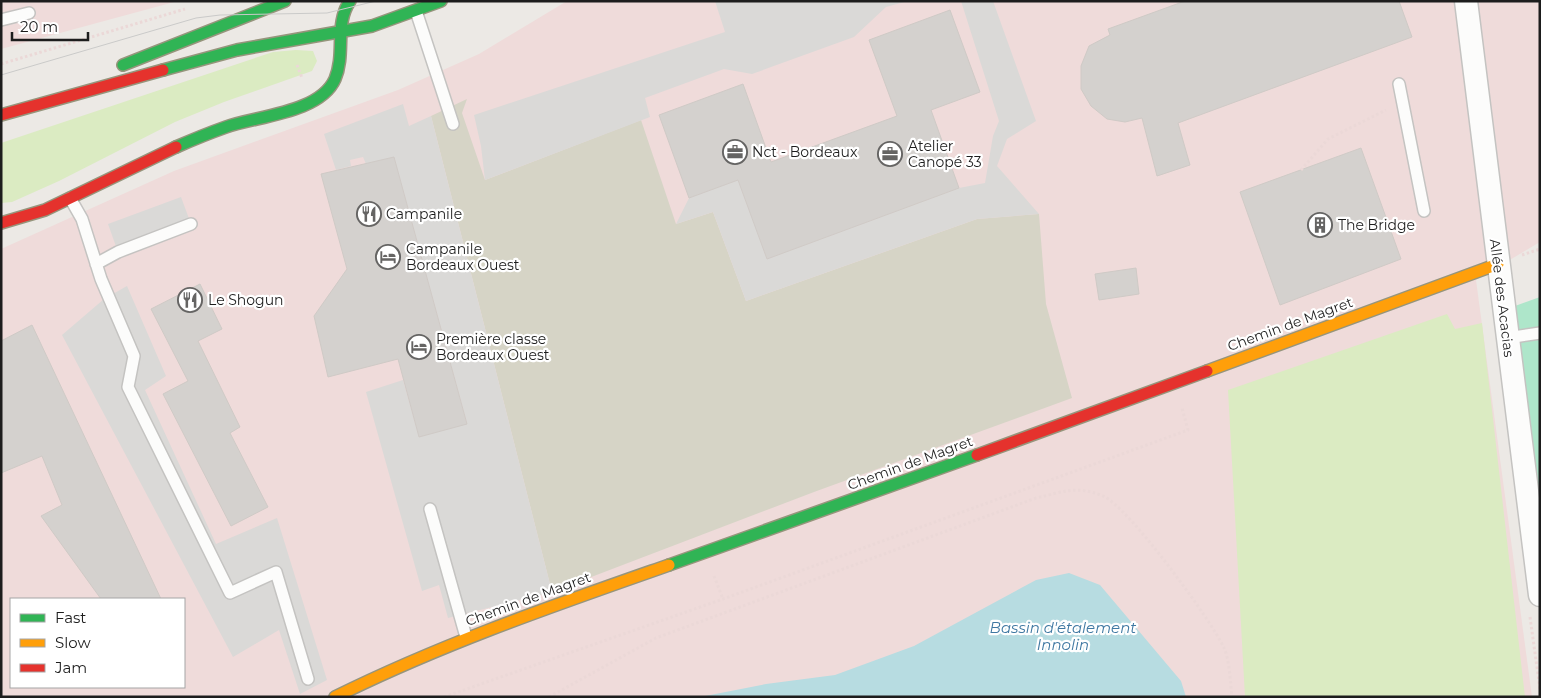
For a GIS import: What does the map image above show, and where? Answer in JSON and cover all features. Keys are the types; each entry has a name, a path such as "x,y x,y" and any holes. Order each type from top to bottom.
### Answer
{"street":[{"path":"108,70 284,1"},
{"path":"1,223 38,214 190,141 243,121 298,107 318,98 338,76 342,47 342,10 350,1"},
{"path":"1,113 212,56 274,42 372,26 441,1"},
{"name":"Allée des Acacias","path":"1466,1 1540,595"},
{"path":"1,113 80,81"},
{"name":"Chemin de Magret","path":"335,697 387,671 466,637 1175,383 1498,264"}],"lane":[{"path":"416,11 453,124"},
{"path":"1,20 29,13"},
{"path":"1398,84 1424,210"},
{"path":"70,198 82,219 96,264 134,356 128,387 230,593 276,572 308,679"},
{"path":"96,264 118,252 191,224"},
{"path":"1507,338 1540,333"},
{"path":"430,509 466,637"}],"path":[{"path":"1,64 194,7"},
{"path":"1301,170 1328,139 1402,102"},
{"path":"444,697 722,599 1188,430 1175,383"},
{"path":"549,697 656,638 1036,498 1077,489 1105,496 1161,555 1190,594 1225,648 1232,697"}],"shaded area":[{"path":"1,1 178,1 1,49"},
{"path":"567,1 1540,1 1540,242 1476,280 1532,697 1,697 1,249 174,171 398,90 479,54"},
{"path":"715,1 908,1 886,7 854,37 752,74 724,69 645,98 650,117 485,180 481,146 474,115 725,32"},
{"path":"961,1 993,1 1036,121 1007,139 997,166 1039,214 977,219 746,301 713,212 676,224 689,198 738,180 767,259 959,188 985,183 993,136 999,121"},
{"path":"467,99 462,113 485,180 641,120 676,224 713,212 746,301 977,219 1039,214 1046,304 1072,398 814,492 552,592 431,116"},
{"path":"403,104 409,126 431,116 552,592 448,618 439,585 422,591 366,392 403,380 419,437 467,423 394,157 366,164 363,157 350,160 351,166 336,170 324,134"},
{"path":"181,197 191,224 118,252 108,224"},
{"path":"127,286 166,376 145,390 216,544 277,518 327,680 300,694 279,630 233,657 62,335 104,299"}],"green space":[{"path":"313,51 317,61 312,71 224,102 175,122 59,181 12,202 1,203 1,143 273,52"},
{"path":"1540,297 1540,595 1504,310"},
{"path":"1447,314 1455,329 1482,323 1525,697 1245,697 1228,390"}],"water":[{"name":"Bassin d'étalement Innolin","path":"1069,573 1100,585 1181,681 1186,697 700,697 766,684 835,675 914,646 1036,580"}],"building":[{"path":"1185,1 1399,1 1412,37 1178,123 1190,165 1157,176 1142,118 1125,122 1107,119 1091,106 1081,89 1081,66 1089,46 1110,35 1108,29"},
{"path":"950,10 980,92 931,110 959,188 767,259 738,180 689,198 659,115 743,84 771,162 897,116 869,40"},
{"name":"The Bridge","path":"1361,148 1401,259 1280,305 1240,192"},
{"path":"394,157 467,424 419,437 398,359 328,377 314,316 347,269 321,174"},
{"path":"1136,268 1139,294 1099,300 1095,274"},
{"path":"200,284 222,329 198,341 240,427 230,433 268,507 231,526 163,394 188,381 151,309"},
{"path":"32,325 161,598 100,598 41,516 62,505 42,456 1,473 1,341"}],"tram line":[{"path":"1,75 196,18 220,15 327,13 376,1"}],"traffic: fast":[{"path":"123,65 285,1"},
{"path":"176,147 226,127 286,112 302,106 316,99 327,90 335,79 338,69 342,19 350,1"},
{"path":"163,70 237,50 372,26 441,1"},
{"path":"669,565 977,455"}],"traffic: slow":[{"path":"1207,371 1498,264"},
{"path":"335,697 376,677 459,642 669,565"}],"traffic: jam":[{"path":"1,115 163,70"},
{"path":"1,223 45,210 176,147"},
{"path":"977,455 1207,371"}],"place":[{"name":"Nct - Bordeaux","path":"735,152"},
{"name":"Atelier Canopé 33","path":"890,154"},
{"name":"Campanile","path":"369,214"},
{"name":"The Bridge","path":"1320,225"},
{"name":"Campanile Bordeaux Ouest","path":"388,257"},
{"name":"Le Shogun","path":"190,300"},
{"name":"Première classe Bordeaux Ouest","path":"419,347"}]}
